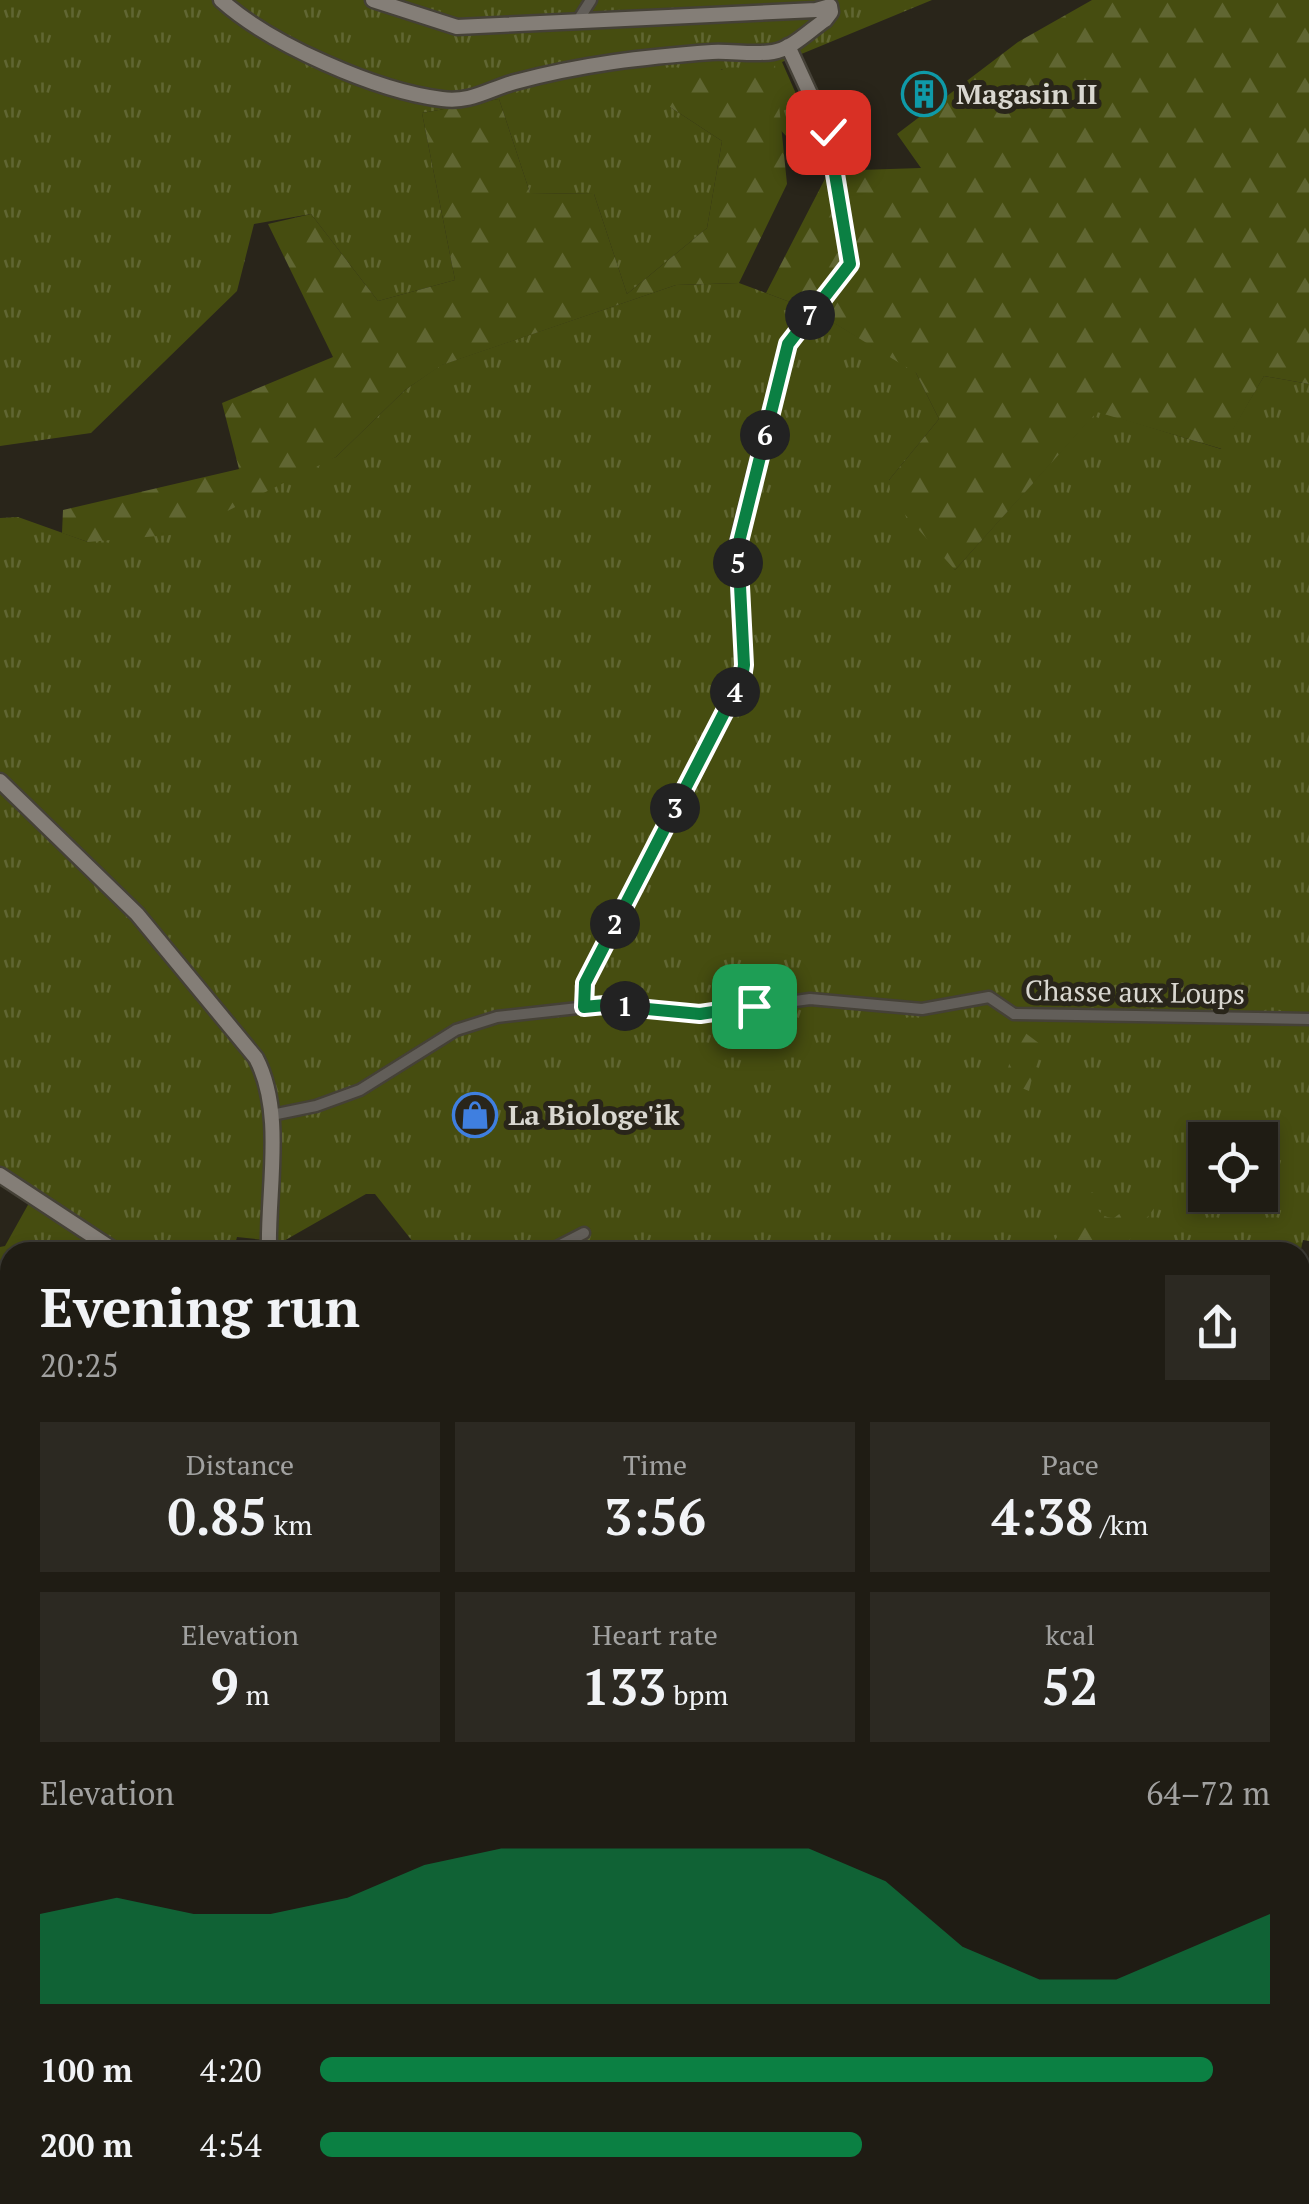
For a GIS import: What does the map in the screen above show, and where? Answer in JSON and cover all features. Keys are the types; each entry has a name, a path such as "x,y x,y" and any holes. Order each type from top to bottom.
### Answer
{"street":[{"path":"221,0 261,32 358,75 411,94 454,100 482,96 510,84 595,62 716,52 775,52 825,20 837,3"},
{"path":"373,0 457,27 816,10 837,3"},
{"path":"577,22 591,0"},
{"path":"584,1007 585,983 742,678 738,546 788,344 850,264 829,135 788,46"},
{"path":"0,782 136,914 247,1046 265,1076 272,1115 269,1242"},
{"name":"Chasse aux Loups","path":"272,1115 316,1106 360,1090 456,1030 496,1017 584,1007 620,1006 700,1014 810,999 906,1009 990,997 1014,1014 1309,1019"},
{"path":"0,1175 101,1242"},
{"path":"566,1242 584,1233"}],"green space":[{"path":"0,0 932,0 782,62 804,112 789,139 722,69 670,107 722,141 707,228 627,294 594,194 530,193 499,99 422,113 455,280 378,301 311,214 254,224 237,291 91,433 0,446"},
{"path":"1092,0 1309,0 1309,384 1264,376 1222,449 1097,412 955,570 891,499 889,480 939,419 916,373 814,311 766,293 829,171 921,168 897,134 1018,42"},
{"path":"775,65 787,184 739,283 676,285 442,365 405,390 336,457 181,534 88,542 62,533 63,510 239,469 222,403 333,357 268,224 311,214 378,301 455,280 422,113 499,99 530,193 594,194 627,294 707,228 722,141 670,107 658,75"},
{"path":"739,283 814,311 915,371 939,419 889,480 955,570 1097,411 1221,449 1264,376 1309,384 1309,1241 413,1242 375,1194 366,1194 282,1242 237,1237 236,1242 7,1242 29,1203 0,1184 0,518 18,517 88,542 336,457 405,390 441,365 676,285"},
{"path":"1020,1029 1040,1044 1029,1091 1004,1081"},
{"path":"1092,1192 1097,1195 1098,1210 1110,1218 1142,1197 1152,1199 1156,1206 1128,1242 1054,1242 1075,1207"}],"place":[{"name":"Magasin II","path":"924,94"},
{"name":"La Biologe'ik","path":"475,1115"}],"route":[{"path":"754,1006 700,1014 605,1005 584,1007 585,983 742,678 738,546 788,344 850,264 828,132"}]}
